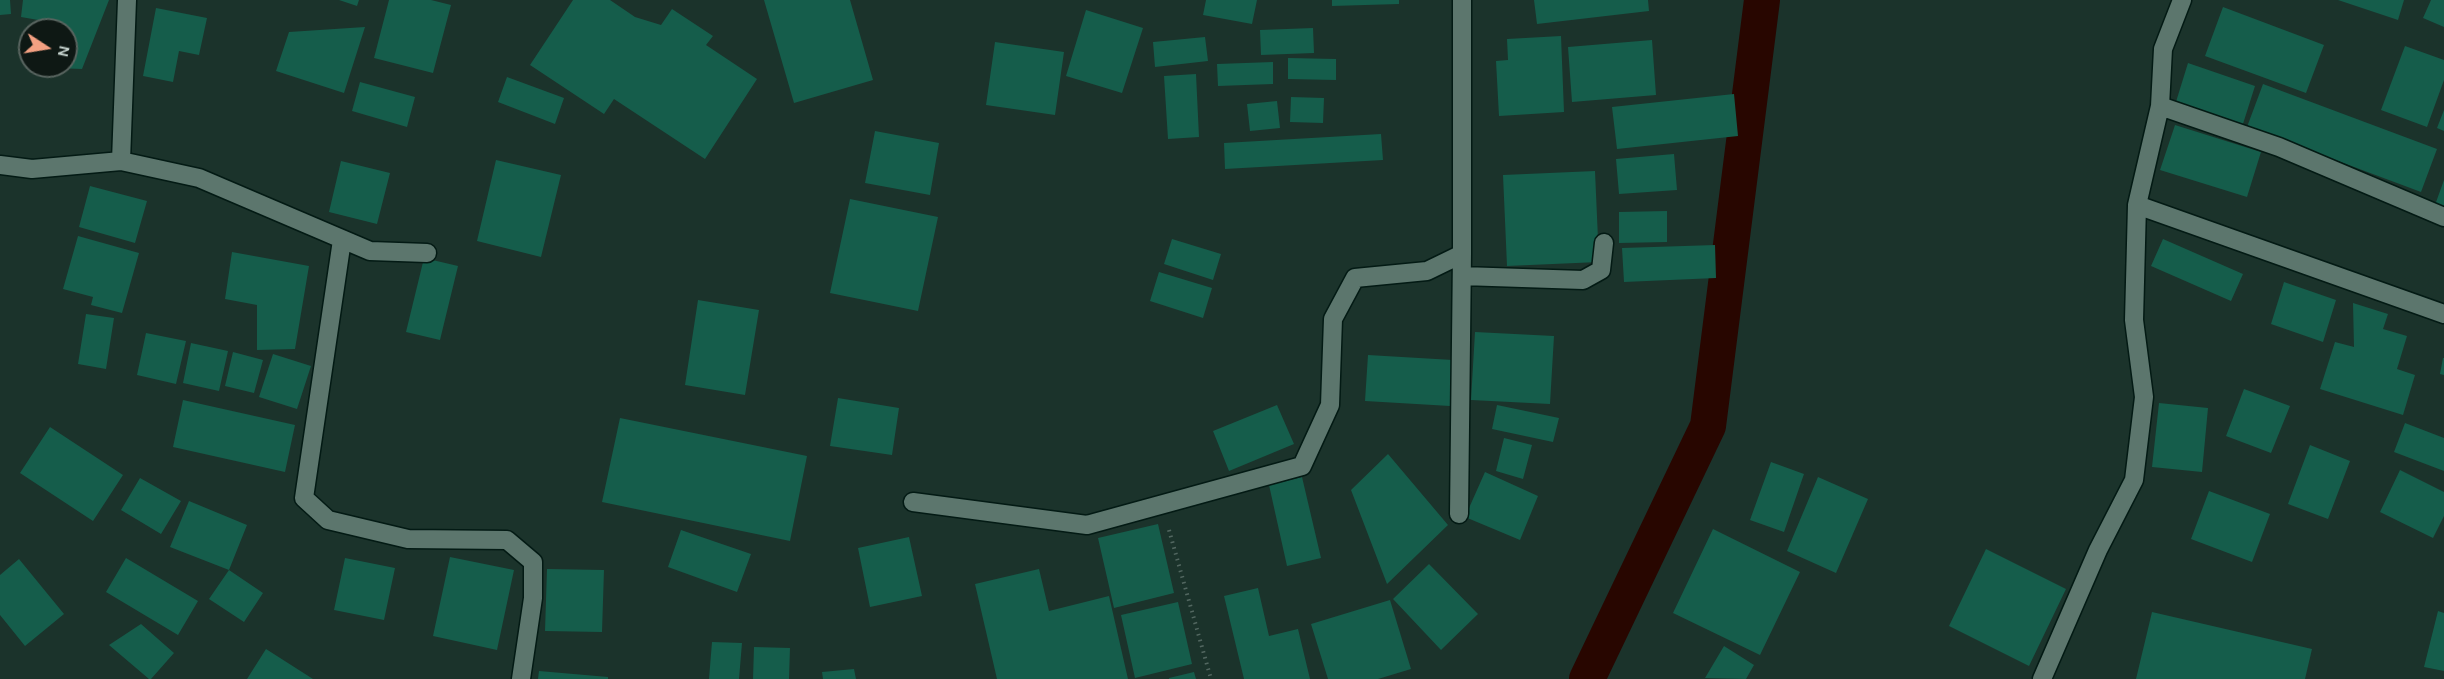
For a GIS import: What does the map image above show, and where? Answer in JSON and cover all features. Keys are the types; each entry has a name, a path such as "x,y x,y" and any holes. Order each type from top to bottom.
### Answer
{"street":[{"path":"121,161 127,0"},
{"path":"1459,514 1462,0"},
{"path":"2042,679 2098,550 2134,480 2144,397 2134,320 2137,206 2160,106 2163,49 2182,0"},
{"path":"2160,106 2279,147 2444,217"},
{"path":"0,165 32,169 121,161 199,178 370,251 427,253"},
{"path":"2137,206 2444,314"},
{"path":"342,240 304,498 328,520 408,539 507,540 533,562 533,598 521,679"},
{"path":"1462,276 1583,280 1601,270 1604,243"},
{"path":"913,502 1088,525 1161,503 1302,466 1330,405 1333,319 1355,278 1427,271 1462,254"}],"path":[{"path":"1161,503 1211,679"}],"building":[{"path":"0,0 10,0 11,14 0,15"},
{"path":"23,0 109,0 82,69 78,69 78,18 21,17"},
{"path":"339,0 359,0 357,6"},
{"path":"389,0 431,0 451,5 433,73 374,58"},
{"path":"573,0 610,0 635,17 661,25 672,9 713,36 706,45 757,79 705,159 614,99 604,114 530,65"},
{"path":"764,0 850,0 873,80 794,103"},
{"path":"1206,0 1257,0 1252,24 1203,15"},
{"path":"1332,0 1399,0 1399,4 1332,6"},
{"path":"1534,0 1648,0 1649,11 1537,24"},
{"path":"2338,0 2404,0 2398,20"},
{"path":"2431,0 2444,0 2444,27 2423,18"},
{"path":"2223,7 2324,45 2306,93 2205,56"},
{"path":"156,8 207,18 199,55 179,51 173,82 143,76"},
{"path":"1086,10 1143,28 1122,93 1066,76"},
{"path":"365,27 344,93 276,71 289,32"},
{"path":"1313,28 1314,53 1261,55 1260,30"},
{"path":"1561,36 1564,112 1499,116 1496,61 1508,60 1507,39"},
{"path":"1205,37 1208,61 1155,67 1153,42"},
{"path":"1652,40 1656,95 1572,102 1568,47"},
{"path":"995,42 1064,52 1055,115 986,105"},
{"path":"2405,46 2444,60 2444,80 2427,127 2381,110"},
{"path":"1288,58 1336,59 1336,80 1288,79"},
{"path":"1273,62 1273,84 1218,86 1217,64"},
{"path":"2188,63 2255,86 2242,127 2175,105"},
{"path":"1196,74 1199,137 1168,139 1164,76"},
{"path":"507,77 564,98 555,124 498,102"},
{"path":"360,82 415,97 407,127 352,111"},
{"path":"2263,84 2437,149 2421,192 2247,127"},
{"path":"1734,94 1738,136 1617,149 1612,107"},
{"path":"1291,97 1324,98 1323,123 1290,122"},
{"path":"1277,101 1280,128 1250,131 1247,104"},
{"path":"2444,110 2444,131 2437,128"},
{"path":"2175,125 2261,152 2247,197 2160,170"},
{"path":"875,131 939,143 930,195 865,183"},
{"path":"1381,134 1383,160 1225,169 1224,143"},
{"path":"1674,154 1677,190 1619,194 1616,159"},
{"path":"496,160 561,175 541,257 477,241"},
{"path":"341,161 390,173 377,224 329,212"},
{"path":"1595,171 1599,262 1507,266 1503,175"},
{"path":"2444,180 2444,208 2435,205"},
{"path":"90,186 147,201 135,243 79,227"},
{"path":"850,199 938,217 918,311 830,293"},
{"path":"1667,211 1667,242 1619,243 1619,212"},
{"path":"78,236 139,253 122,313 91,305 93,297 63,289"},
{"path":"1172,239 1221,254 1213,280 1164,264"},
{"path":"2163,239 2243,274 2231,301 2151,266"},
{"path":"1715,245 1716,278 1624,282 1622,248"},
{"path":"232,252 309,266 295,349 257,350 257,305 225,299"},
{"path":"424,258 458,266 440,340 406,332"},
{"path":"1159,272 1212,288 1203,318 1150,301"},
{"path":"2284,282 2336,300 2323,342 2271,324"},
{"path":"698,300 759,310 745,395 685,385"},
{"path":"2353,303 2388,314 2383,329 2407,336 2397,369 2415,375 2403,415 2320,389 2335,342 2354,347"},
{"path":"86,314 114,318 106,369 78,364"},
{"path":"1475,332 1554,336 1550,404 1471,400"},
{"path":"146,333 186,341 176,384 137,375"},
{"path":"191,343 228,351 219,391 183,383"},
{"path":"233,352 263,360 254,393 225,386"},
{"path":"273,354 311,366 297,409 259,397"},
{"path":"1368,355 1453,360 1450,406 1365,401"},
{"path":"2444,358 2444,375 2440,374"},
{"path":"2244,389 2290,406 2271,453 2226,436"},
{"path":"838,398 899,408 892,455 830,446"},
{"path":"183,400 295,425 285,472 173,447"},
{"path":"2159,403 2208,408 2202,472 2152,467"},
{"path":"1277,405 1294,444 1229,471 1213,431"},
{"path":"1497,405 1559,418 1553,442 1492,429"},
{"path":"620,418 807,456 790,541 602,502"},
{"path":"2405,423 2444,438 2444,471 2394,452"},
{"path":"50,427 123,475 93,521 20,473"},
{"path":"1504,438 1532,445 1523,479 1496,471"},
{"path":"2310,445 2350,461 2328,519 2288,504"},
{"path":"1388,454 1448,525 1387,584 1351,490"},
{"path":"1771,462 1804,474 1784,532 1750,520"},
{"path":"2400,470 2444,492 2444,516 2433,538 2380,512"},
{"path":"1485,472 1538,496 1520,540 1465,517"},
{"path":"1302,477 1321,558 1287,566 1269,485"},
{"path":"1818,477 1868,499 1836,573 1787,551"},
{"path":"140,478 181,501 161,534 121,510"},
{"path":"2209,491 2270,514 2252,562 2191,539"},
{"path":"189,501 247,525 229,570 170,547"},
{"path":"1158,524 1174,593 1114,608 1098,538"},
{"path":"1713,529 1800,572 1760,655 1673,613"},
{"path":"681,530 751,554 737,592 668,567"},
{"path":"909,537 922,596 870,607 858,548"},
{"path":"1986,549 2066,589 2029,666 1949,626"},
{"path":"450,557 514,570 497,650 433,636"},
{"path":"126,558 198,601 178,635 106,592"},
{"path":"345,558 395,568 384,620 334,610"},
{"path":"19,559 64,614 25,646 0,615 0,575"},
{"path":"1429,564 1478,614 1441,650 1393,599"},
{"path":"547,569 604,570 602,632 545,631"},
{"path":"1039,569 1049,611 1109,596 1128,679 997,679 975,584"},
{"path":"229,570 263,593 244,622 209,599"},
{"path":"1258,588 1269,636 1298,629 1310,679 1244,679 1224,596"},
{"path":"1390,600 1411,669 1378,679 1328,679 1311,624"},
{"path":"1178,602 1192,664 1135,678 1121,615"},
{"path":"2438,611 2444,613 2444,671 2424,667"},
{"path":"2152,612 2312,649 2305,679 2136,679"},
{"path":"141,624 174,653 151,679 109,645"},
{"path":"712,642 742,643 739,679 709,679"},
{"path":"1724,646 1754,665 1746,679 1705,678"},
{"path":"754,647 790,648 789,679 753,679"},
{"path":"266,649 313,679 247,679"},
{"path":"854,669 856,679 823,679 822,672"},
{"path":"539,671 608,677 608,679 538,679"},
{"path":"1194,672 1196,679 1169,679 1169,678"}],"waterway":[{"path":"1587,679 1708,426 1762,0"}]}
